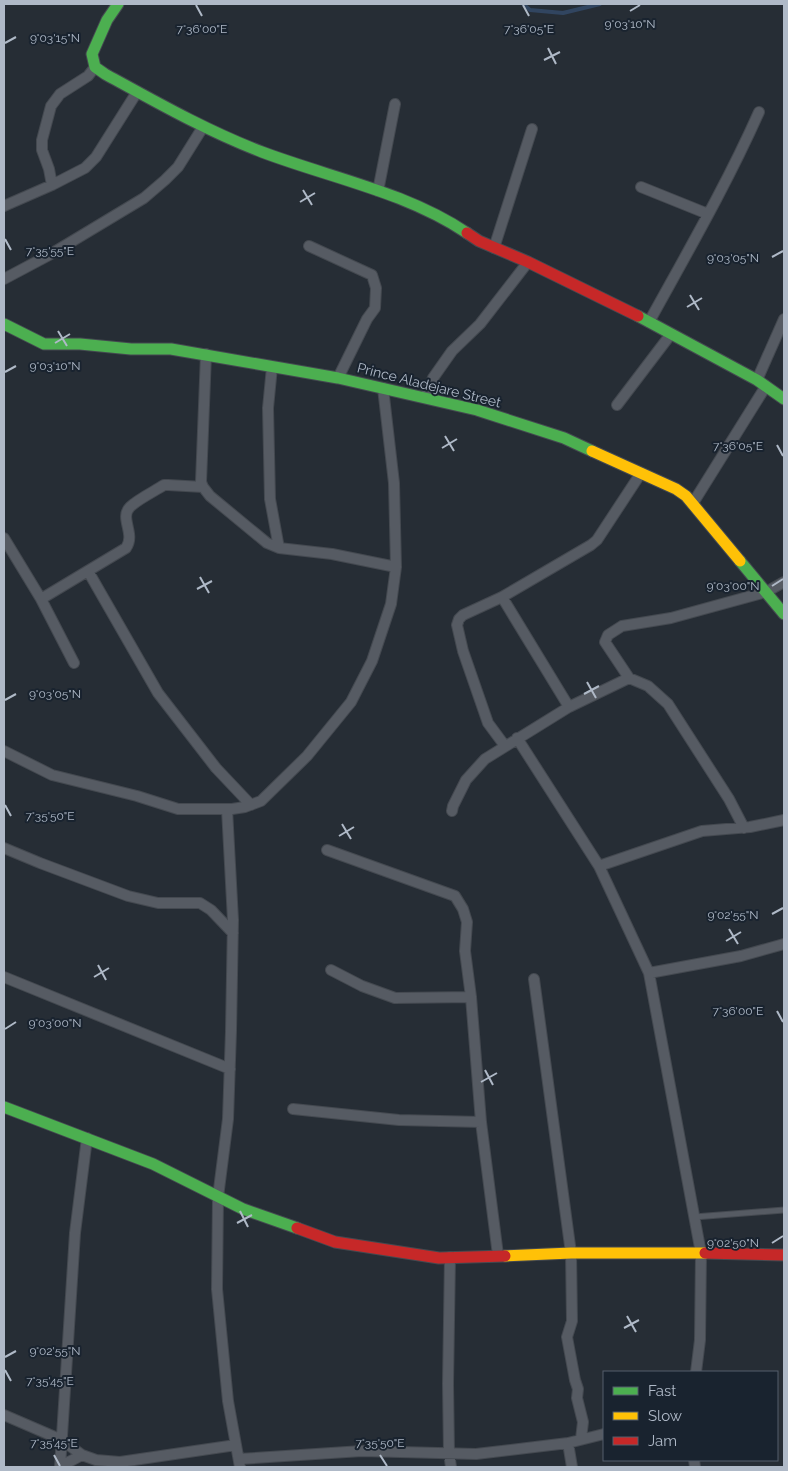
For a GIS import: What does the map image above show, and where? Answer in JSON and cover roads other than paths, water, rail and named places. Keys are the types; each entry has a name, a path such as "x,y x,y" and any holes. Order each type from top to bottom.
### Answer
{"street":[{"path":"118,4 107,20 92,54 95,67 105,74 203,127 262,152 424,208 478,240 599,296 649,322 762,383 784,399"},
{"path":"52,185 49,169 42,150 42,140 51,106 60,94 88,76 95,67"},
{"path":"4,206 85,168 96,157 136,92"},
{"path":"378,191 396,104"},
{"path":"649,322 708,214 759,112"},
{"path":"4,279 51,254 144,198 178,166 203,127"},
{"path":"494,248 532,130"},
{"path":"641,187 708,214"},
{"path":"309,246 372,275 376,288 374,308 338,378"},
{"path":"425,397 433,378 452,351 480,324 528,262"},
{"path":"692,503 762,383 784,319"},
{"name":"Prince Aladejare Street","path":"4,324 44,344 80,344 131,349 171,349 338,378 477,410 564,438 676,489 692,503 784,614"},
{"path":"618,405 671,334"},
{"path":"206,354 200,482 210,496 268,543 280,548 332,554 396,567"},
{"path":"272,367 268,408 270,499 280,548"},
{"path":"4,751 52,775 137,796 178,809 228,809 245,807 261,801 307,756 351,702 372,661 391,604 396,567 394,483 383,388"},
{"path":"505,746 488,723 485,715 463,651 458,625 459,619 463,615 502,598 598,540 641,473"},
{"path":"41,599 126,548 130,540 126,515 130,507 168,484 203,487"},
{"path":"4,538 41,599 74,664"},
{"path":"88,570 158,694 216,768 251,805"},
{"path":"744,828 729,799 668,704 648,686 629,678 605,642 612,631 622,626 671,618 766,592 784,582"},
{"path":"502,598 569,707"},
{"path":"452,811 466,780 485,759 569,707 629,678"},
{"path":"517,738 599,866 649,973 701,1253 700,1340 696,1371"},
{"path":"228,809 232,933 230,1068 228,1119 218,1197 217,1289 228,1401 239,1463 362,1452 476,1454 568,1443 603,1434"},
{"path":"599,866 702,831 744,828 784,820"},
{"path":"4,848 128,896 158,903 200,903 211,910 232,933"},
{"path":"327,850 454,896 463,909 467,922 465,951 471,997 481,1122 498,1255"},
{"path":"649,973 741,956 784,944"},
{"path":"331,970 362,986 395,998 471,997"},
{"path":"4,977 230,1068"},
{"path":"534,979 571,1253 572,1321 567,1337 583,1422 581,1439"},
{"path":"4,1107 153,1164 243,1209 335,1242 439,1258 571,1253 784,1255"},
{"path":"293,1109 399,1120 481,1122"},
{"path":"61,1466 75,1233 87,1138"},
{"path":"450,1257 448,1384 451,1467"},
{"path":"4,1415 62,1440 82,1454 96,1460 120,1462 236,1444"},
{"path":"568,1443 572,1467"},
{"path":"61,1466 82,1454"}],"lane":[{"path":"694,1217 784,1210"}],"waterway":[{"path":"523,4 530,10 563,13 600,4"}]}
